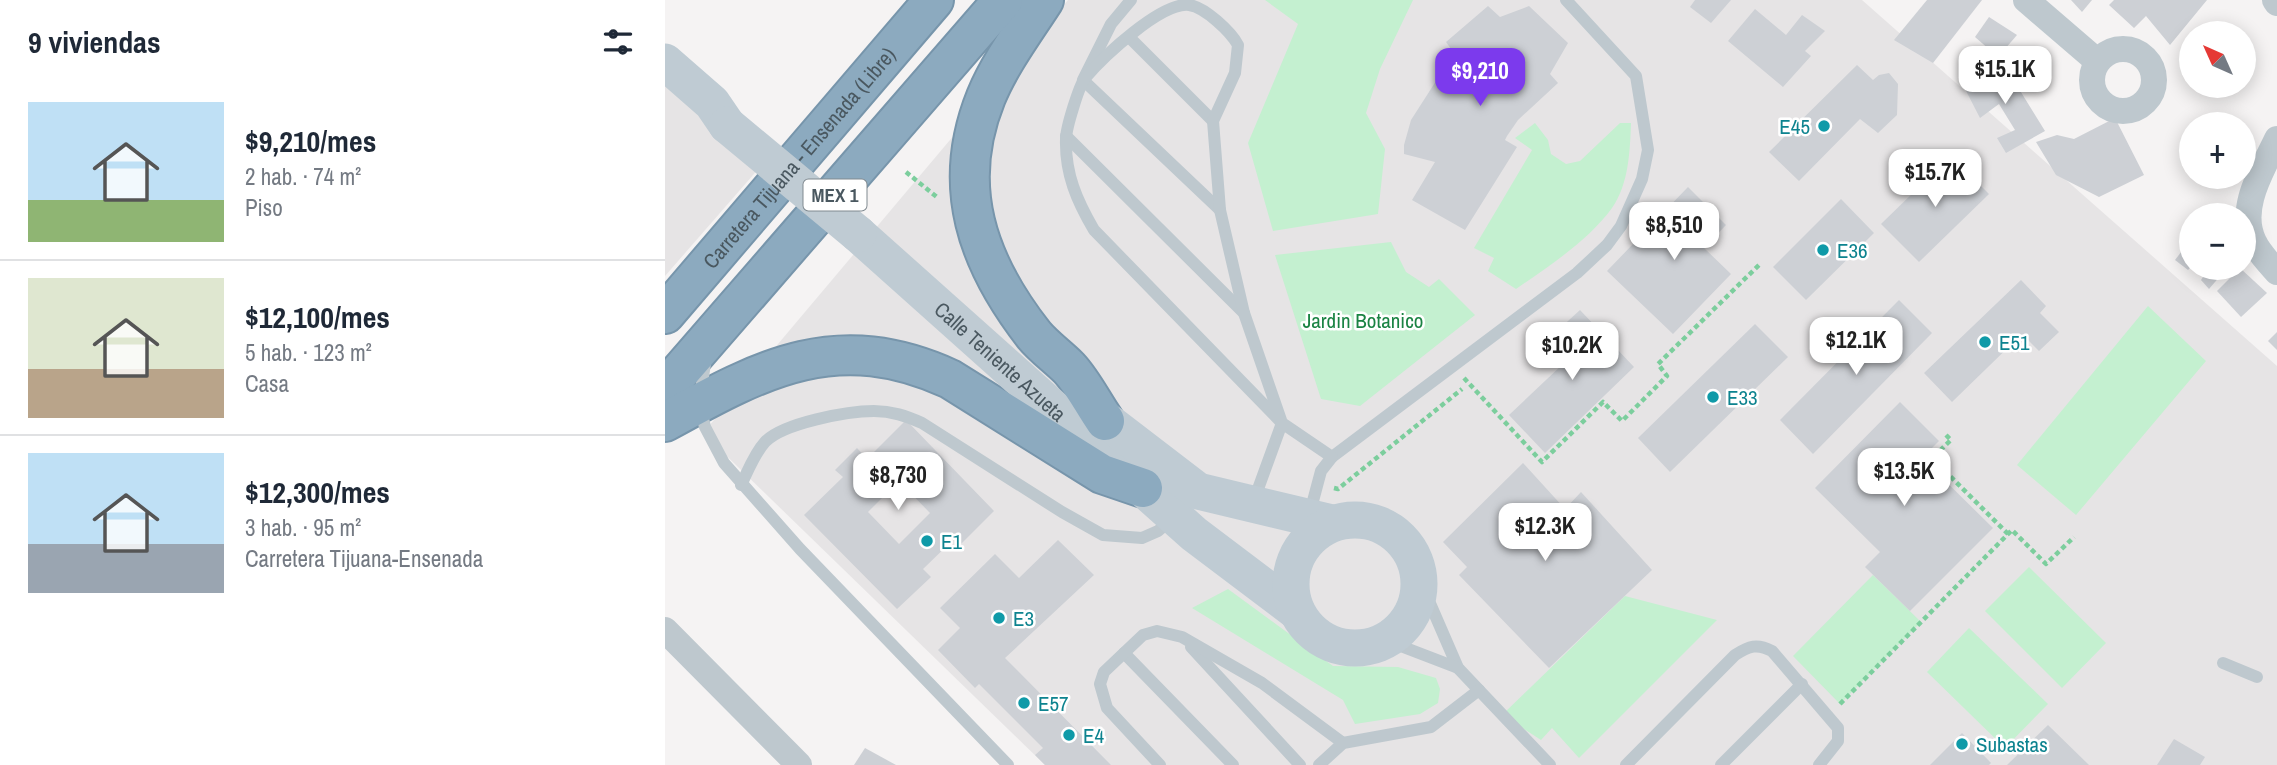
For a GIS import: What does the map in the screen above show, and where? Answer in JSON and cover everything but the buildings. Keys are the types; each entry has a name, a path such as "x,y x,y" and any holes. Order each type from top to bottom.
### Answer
{"highway":[{"name":"Carretera Tijuana - Ensenada (Libre)","path":"665,314 906,18 934,0"},
{"name":"MEX 1","path":"682,396 708,340 1003,0"},
{"path":"1044,0 987,95 976,127 970,154 972,218 980,243 1010,302 1036,338 1071,370 1105,421"},
{"path":"665,422 682,396 780,365 850,356 899,360 950,379 1102,474 1143,488"}],"street":[{"path":"2026,0 2097,61"},
{"name":"Calle Teniente Azueta","path":"665,62 864,227 1174,517 1296,611"},
{"path":"2277,139 2257,183 2248,217 2254,243 2277,272"},
{"path":"864,227 1186,485 1208,495 1320,521 1371,521 1390,529 1404,542 1415,559 1419,578 1418,596 1412,614 1400,629 1385,640 1366,647 1335,644 1308,629 1296,611 1291,597 1292,570 1300,550 1314,534 1320,521"},
{"path":"665,630 799,765"},
{"path":"755,719 769,765"}],"lane":[{"path":"1131,0 1111,24 1083,80 1066,136 1068,173 1077,201 1094,230 1282,423 1332,457"},
{"path":"1320,521 1321,471 1332,457 1577,272 1608,245 1621,226 1641,179 1647,150 1636,76 1566,0"},
{"path":"1083,80 1129,37 1164,11 1188,5 1197,8 1234,37 1240,54 1235,73 1213,121 1220,210 1244,313 1282,423 1251,506"},
{"path":"1129,37 1213,121"},
{"path":"1083,80 1220,210"},
{"path":"1066,136 1244,313"},
{"path":"682,396 741,485 1008,765"},
{"path":"741,485 757,453 773,435 796,425 876,411 906,416 922,423 1062,512 1103,534 1142,538 1158,531 1174,517"},
{"path":"1419,578 1458,668 1550,765"},
{"path":"1160,765 1107,708 1101,696 1100,684 1104,672 1143,635 1157,631 1182,637 1262,683 1343,743"},
{"path":"1182,637 1300,765"},
{"path":"1385,640 1458,668"},
{"path":"1626,765 1735,655 1750,646 1762,645 1772,651 1838,728 1837,741 1819,765"},
{"path":"1124,653 1233,765"},
{"path":"2223,663 2257,677"},
{"path":"1721,765 1802,684"},
{"path":"1319,765 1343,743 1431,727 1479,690"}],"path":[{"path":"906,172 948,205"},
{"path":"1453,365 1542,462 1603,402 1622,421 1667,376 1658,365 1761,263"},
{"path":"1946,435 1951,440 1932,458 2008,534"},
{"path":"1840,704 2012,530 2046,564 2074,537"}],"shaded area":[{"path":"1068,0 1862,0 2277,366 2277,765 1045,765 703,433"},
{"path":"665,82 760,167 665,276"}],"green space":[{"path":"1265,0 1413,0 1380,69 1366,113 1385,149 1378,214 1273,231 1248,143 1298,24"},
{"path":"1535,123 1548,140 1551,154 1566,164 1580,161 1620,123 1631,123 1629,155 1618,199 1602,220 1567,252 1516,289 1488,271 1494,258 1474,248 1532,150 1515,138"},
{"name":"Jardin Botanico","path":"1391,242 1406,272 1429,287 1439,279 1475,315 1360,406 1321,399 1275,255"},
{"path":"2148,306 2206,361 2076,515 2017,465"},
{"path":"2029,567 2106,643 2062,688 1985,611"},
{"path":"1873,575 1921,622 1840,704 1793,656"},
{"path":"1228,589 1333,666 1398,667 1436,678 1440,689 1438,703 1420,714 1355,724 1343,700 1192,608"},
{"path":"1625,596 1717,620 1579,758 1552,728 1541,740 1502,715"},
{"path":"1969,628 2048,704 2005,748 1927,672"}],"place":[{"name":"E45","path":"1824,126"},
{"name":"E36","path":"1823,250"},
{"name":"E51","path":"1985,342"},
{"name":"E33","path":"1713,397"},
{"name":"E1","path":"927,541"},
{"name":"E3","path":"999,618"},
{"name":"E57","path":"1024,703"},
{"name":"E4","path":"1069,735"},
{"name":"Subastas","path":"1962,744"}]}
